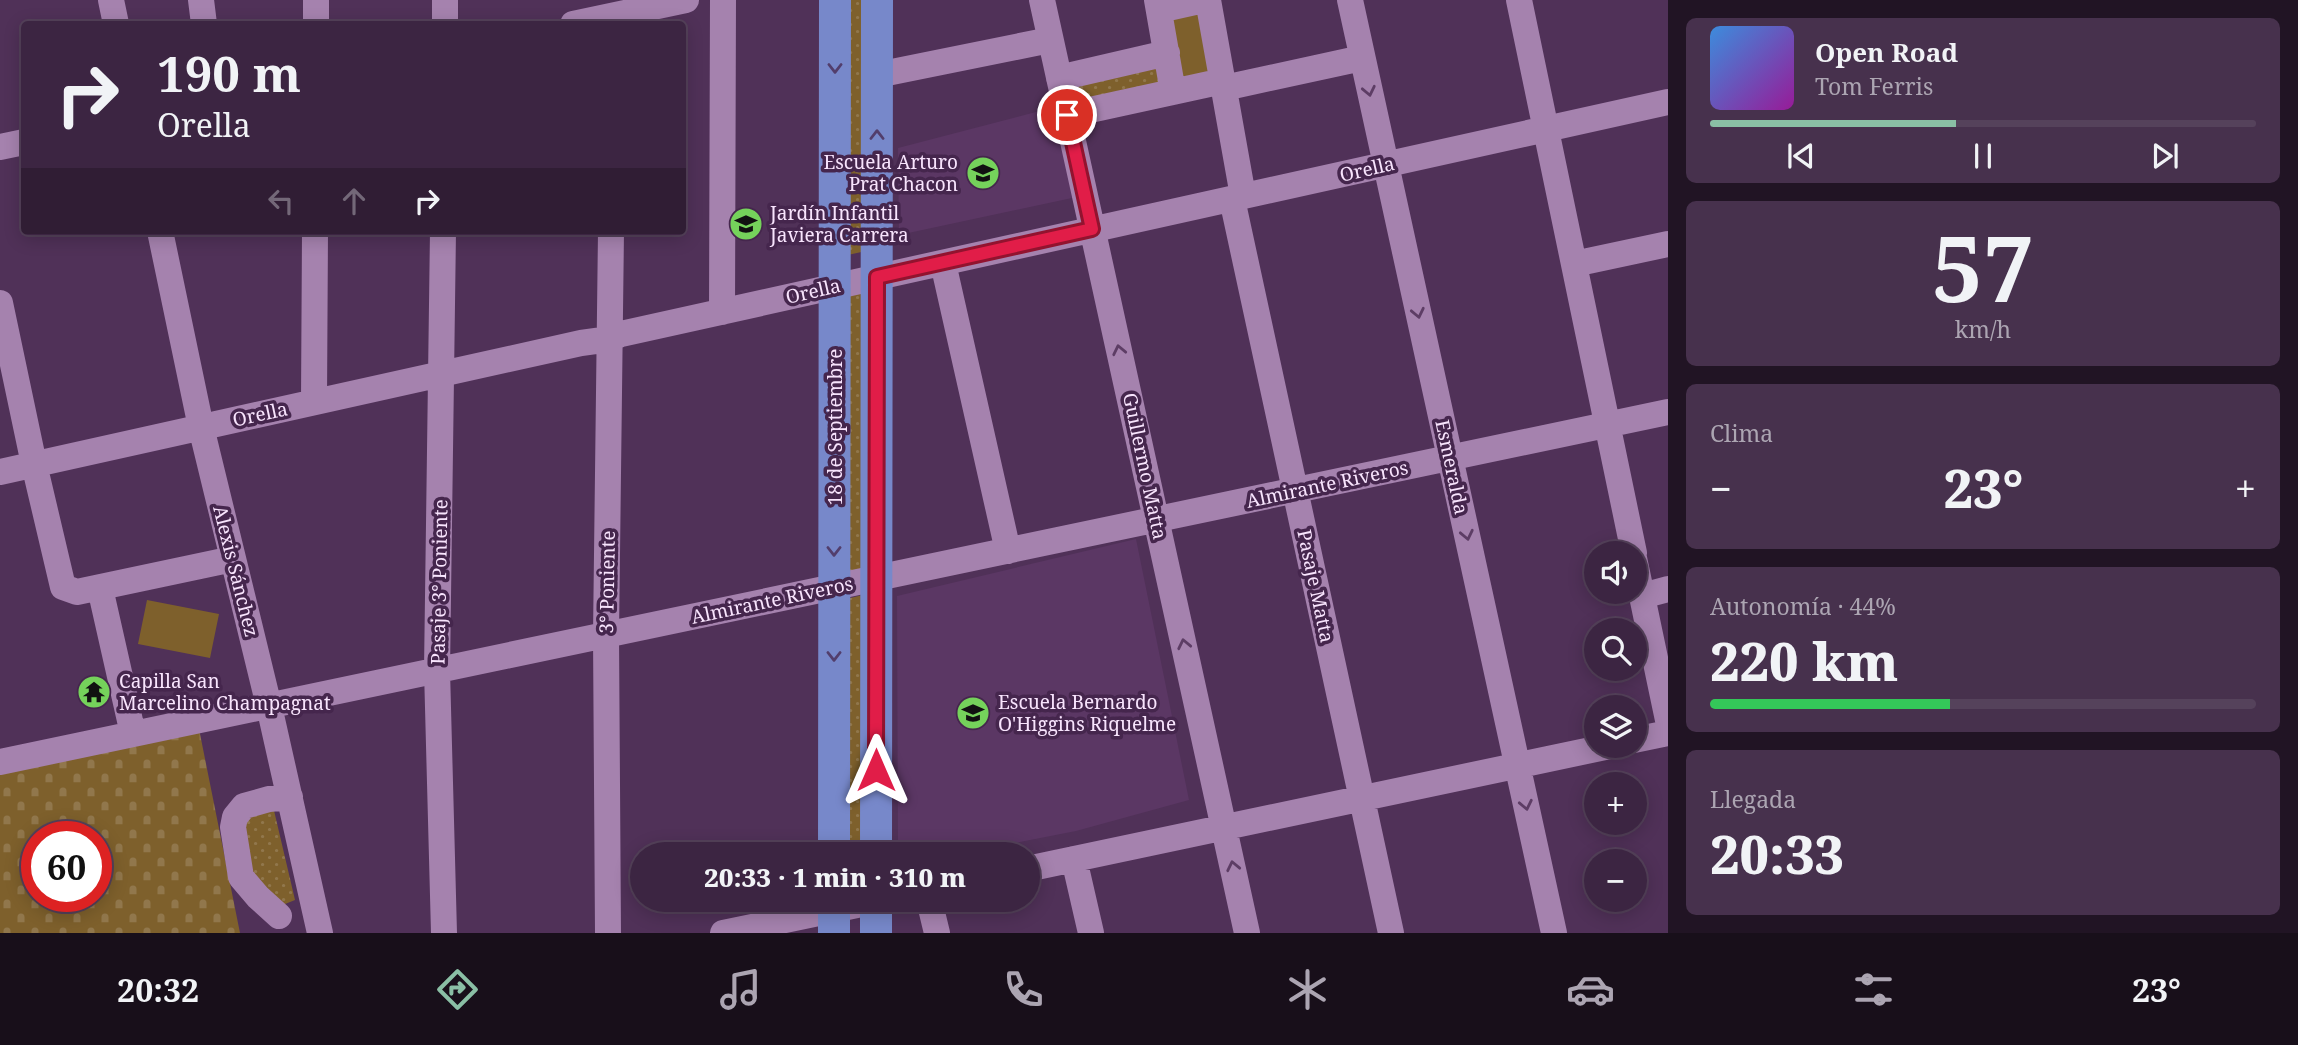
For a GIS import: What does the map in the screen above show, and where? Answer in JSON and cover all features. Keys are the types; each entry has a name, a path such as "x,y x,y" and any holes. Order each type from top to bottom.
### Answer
{"main road":[{"name":"18 de Septiembre","path":"834,842 835,0"},
{"path":"876,842 877,0"},
{"path":"876,933 877,912"}],"street":[{"path":"111,0 115,21"},
{"path":"201,0 204,21"},
{"path":"316,0 316,21"},
{"path":"445,0 445,21"},
{"path":"585,21 686,0"},
{"path":"722,312 723,0"},
{"name":"Guillermo Matta","path":"1042,0 1247,933"},
{"path":"1173,92 1158,5 1206,0"},
{"name":"Pasaje Matta","path":"1206,0 1223,84 1238,197 1295,490 1391,933"},
{"name":"Esmeralda","path":"1350,0 1554,933"},
{"path":"1519,0 1631,541"},
{"path":"877,75 1051,40"},
{"path":"1059,78 1167,53"},
{"path":"1067,115 1173,92 1362,58"},
{"name":"Orella","path":"0,472 581,343 610,339 621,334 835,286 1668,102"},
{"path":"0,147 21,143"},
{"name":"Alexis Sánchez","path":"161,235 201,427 269,706 320,933"},
{"path":"314,402 315,235"},
{"name":"Pasaje 3° Poniente","path":"443,235 437,670 444,933"},
{"name":"3° Poniente","path":"608,933 606,635 611,235"},
{"path":"1574,264 1668,244"},
{"path":"943,263 1008,551"},
{"path":"0,303 63,587 77,592 233,559"},
{"name":"Almirante Riveros","path":"0,762 1668,412"},
{"path":"100,588 134,734"},
{"path":"1647,595 1668,589"},
{"path":"1644,604 1668,720"},
{"path":"1647,737 1668,733"},
{"path":"1040,866 1584,751"},
{"path":"289,797 244,806 235,817 233,827 241,877 278,924 290,903 311,897"},
{"path":"1074,859 1091,933"},
{"path":"932,912 936,933"},
{"path":"723,933 834,914"}],"shaded area":[{"name":"Escuela Arturo Prat Chacon","path":"1055,107 1072,198 899,235 898,148"},
{"path":"1136,539 1189,800 1076,831 1020,842 898,842 897,596"}],"green space":[{"path":"845,0 867,0 866,251 843,256"},
{"path":"1200,9 1213,79 1179,86 1166,16"},
{"path":"1158,65 1164,88 1079,110 1068,86"},
{"path":"867,292 866,578 843,582 847,295"},
{"path":"867,594 868,842 844,842 842,600"},
{"path":"147,600 219,614 210,658 138,644"},
{"path":"198,724 240,933 0,933 0,768"},
{"path":"272,802 295,900 280,906 248,873 242,814"}],"place":[{"name":"Escuela Arturo Prat Chacon","path":"983,173"},
{"name":"Jardín Infantil Javiera Carrera","path":"746,224"},
{"name":"Capilla San Marcelino Champagnat","path":"94,692"},
{"name":"Escuela Bernardo O'Higgins Riquelme","path":"973,713"}],"route":[{"path":"876,770 877,277 1092,229 1067,115"}]}
